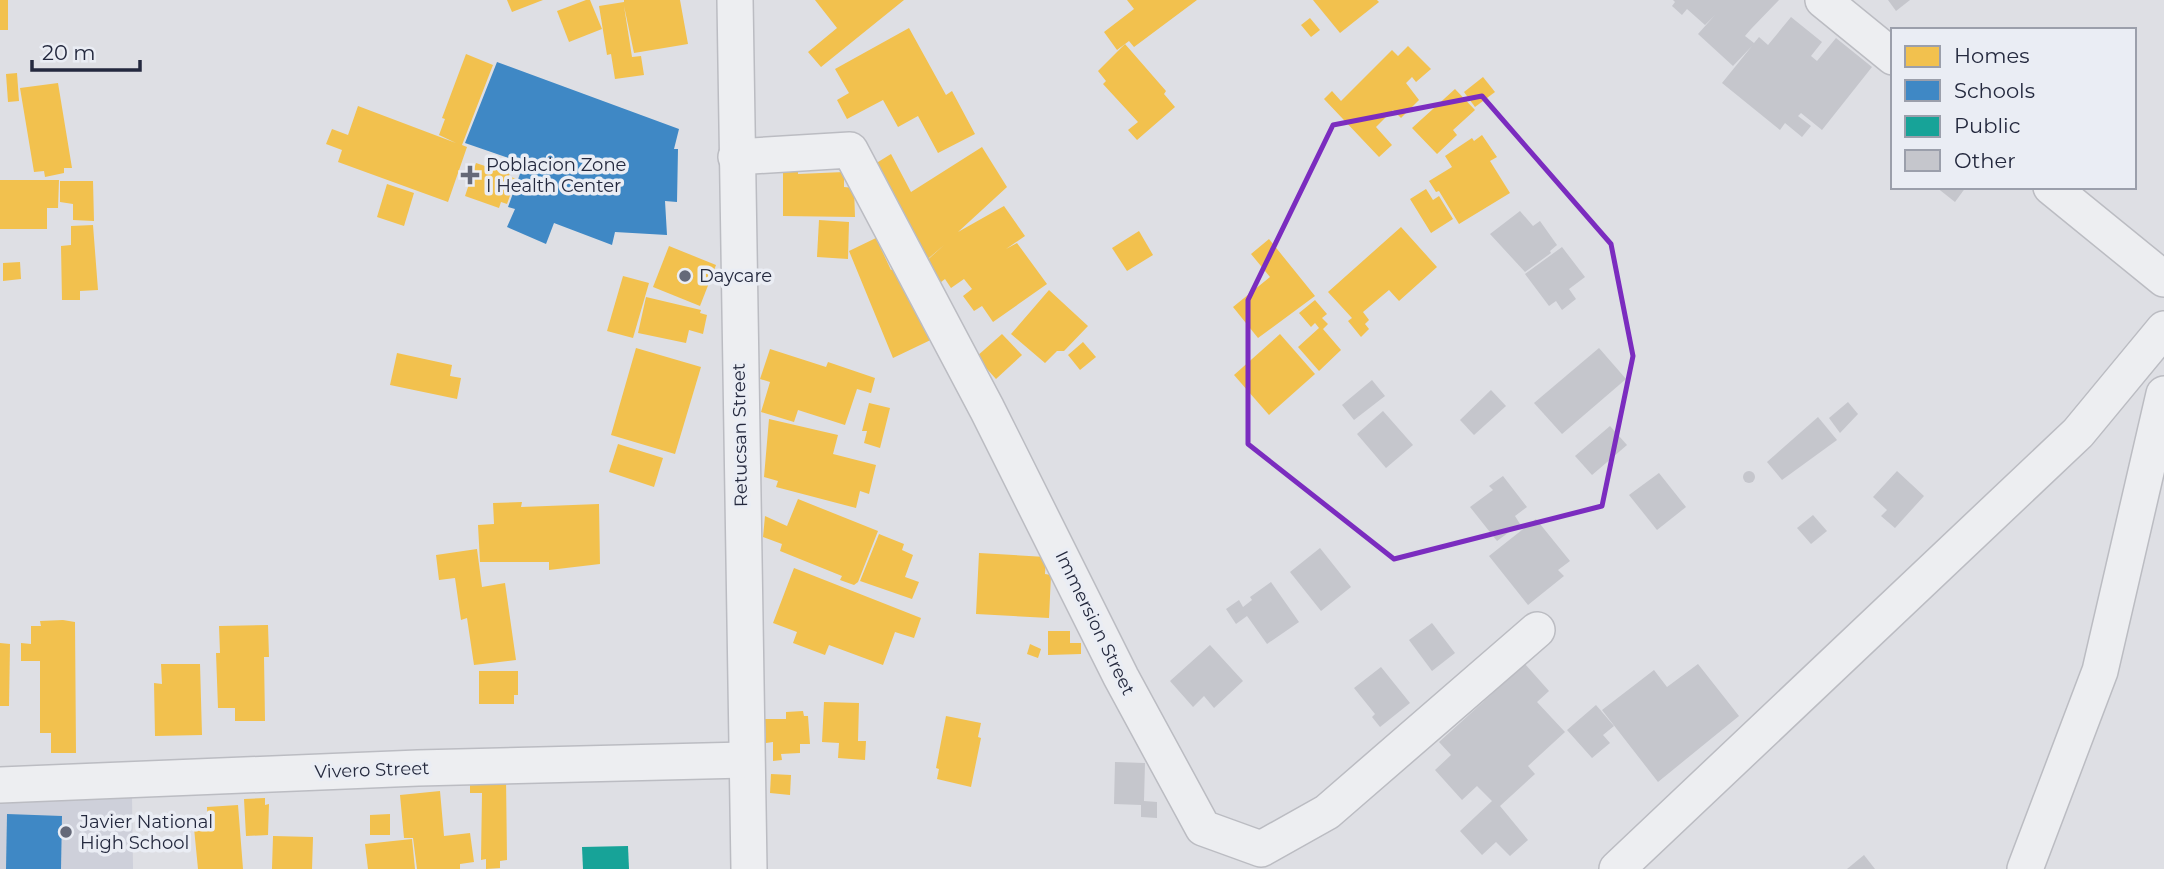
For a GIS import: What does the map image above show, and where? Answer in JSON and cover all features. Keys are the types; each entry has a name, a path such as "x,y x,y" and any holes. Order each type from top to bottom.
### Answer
{"street":[{"name":"Retucsan Street","path":"735,0 744,760 749,869"},
{"path":"1824,0 1891,55"},
{"name":"Immersion Street","path":"736,158 850,150 987,409 1174,779 1203,828 1261,849 1327,812 1537,630"},
{"path":"2053,189 2164,279"},
{"path":"1617,869 2078,433 2164,329"},
{"path":"2025,869 2100,671 2164,394"},
{"name":"Vivero Street","path":"0,785 418,768 744,760"}],"highlighted area":[{"path":"1482,96 1611,244 1633,356 1602,506 1394,559 1248,444 1248,300 1333,125"}],"shaded area":[{"name":"Javier National High School","path":"0,795 132,795 133,869 0,869"}],"building: Homes":[{"path":"0,0 8,0 8,30 0,30"},
{"path":"507,0 543,0 512,12"},
{"path":"590,0 602,29 569,42 557,11"},
{"path":"624,0 680,0 688,44 634,53 624,6 632,57 641,56 644,75 615,79 611,54 607,55 599,6"},
{"path":"815,0 904,0 821,67 808,52 837,28"},
{"path":"1127,0 1197,0 1134,47 1129,41 1117,50 1104,32 1134,9"},
{"path":"1313,0 1377,0 1379,2 1340,33"},
{"path":"1310,18 1320,30 1311,37 1301,25"},
{"path":"909,28 946,95 952,91 975,134 938,153 918,116 898,127 883,100 847,119 837,100 849,93 835,69"},
{"path":"1125,44 1166,91 1164,94 1175,107 1137,140 1128,130 1138,122 1103,84 1106,81 1098,71"},
{"path":"1408,46 1431,69 1416,82 1412,77 1406,83 1419,100 1401,118 1393,110 1376,127 1392,145 1379,157 1324,99 1332,91 1341,101 1392,50 1398,56"},
{"path":"466,54 493,65 462,145 467,147 448,202 338,162 342,150 326,144 332,129 348,135 358,106 456,143 439,135 445,119 442,118"},
{"path":"17,73 19,101 8,102 6,74"},
{"path":"1483,77 1495,92 1475,107 1464,92"},
{"path":"58,83 72,168 64,168 64,173 45,177 44,171 34,172 20,88"},
{"path":"1455,89 1475,110 1453,130 1457,135 1437,154 1412,128"},
{"path":"1482,135 1497,157 1490,161 1510,193 1459,224 1439,191 1436,192 1429,181 1452,167 1445,156 1472,138 1474,141"},
{"path":"982,147 1007,187 958,232 1004,206 1025,236 1006,249 1017,243 1047,284 993,322 982,306 974,311 963,296 972,289 964,279 951,288 945,279 937,285 922,265 944,245 922,264 870,167 891,154 911,192"},
{"path":"504,160 513,163 509,176 516,179 507,204 501,202 499,208 465,196 476,163 500,171"},
{"path":"783,170 798,171 798,174 844,172 844,187 854,188 855,217 783,216"},
{"path":"0,180 59,180 58,208 47,208 47,229 0,229"},
{"path":"60,181 93,181 94,221 73,220 73,204 60,202"},
{"path":"387,184 414,193 404,226 377,217"},
{"path":"1426,189 1433,200 1439,196 1453,219 1431,233 1410,199"},
{"path":"819,220 849,222 848,259 817,257"},
{"path":"93,225 98,290 80,291 80,300 62,300 61,246 71,245 71,226"},
{"path":"1401,227 1437,267 1399,301 1389,290 1363,312 1369,320 1365,324 1369,329 1361,337 1348,321 1352,318 1328,292"},
{"path":"1139,231 1153,255 1127,271 1112,248"},
{"path":"876,238 891,270 902,264 939,336 893,358 849,251"},
{"path":"1269,239 1315,296 1258,338 1233,307 1270,277 1251,254"},
{"name":"Daycare","path":"669,246 716,265 700,306 653,287"},
{"path":"20,262 21,279 3,281 3,263"},
{"path":"623,276 649,283 633,338 607,331"},
{"path":"1049,290 1088,326 1064,351 1057,351 1045,363 1011,334"},
{"path":"646,297 701,310 700,313 707,315 703,334 689,330 686,343 638,333"},
{"path":"1315,300 1327,314 1322,318 1328,324 1323,329 1341,350 1319,371 1298,347 1319,328 1315,323 1311,327 1299,313"},
{"path":"1002,334 1022,355 996,379 976,357"},
{"path":"1280,334 1315,374 1269,415 1234,375"},
{"path":"1083,342 1096,357 1080,370 1068,355"},
{"path":"636,348 701,367 675,454 611,435"},
{"path":"770,349 826,367 828,362 875,378 871,393 857,389 845,425 798,410 794,422 761,412 770,382 760,379"},
{"path":"397,353 452,365 450,376 461,378 457,399 390,385"},
{"path":"869,403 890,408 880,448 864,443 867,431 862,431"},
{"path":"769,419 838,435 833,454 876,465 869,494 860,491 856,508 776,487 778,481 764,477"},
{"path":"618,444 663,458 654,487 609,472"},
{"path":"798,499 878,531 858,582 854,585 840,580 842,576 780,551 782,544 763,537 765,516 787,526"},
{"path":"522,502 521,507 599,504 600,564 549,570 549,562 480,562 478,525 494,524 493,503"},
{"path":"879,534 904,544 902,550 913,555 905,577 919,582 912,599 860,581"},
{"path":"477,549 482,587 505,583 516,660 474,665 467,618 461,620 455,578 439,580 436,555"},
{"path":"979,553 1046,557 1045,574 1051,575 1049,618 976,614"},
{"path":"794,568 921,618 914,638 895,632 883,665 829,645 825,655 793,643 797,632 773,623"},
{"path":"40,621 75,622 76,753 51,753 51,733 40,733 40,661 21,661 21,643 31,644 31,626 41,626"},
{"path":"268,625 269,657 264,657 265,721 235,721 235,708 218,708 216,653 220,653 219,626"},
{"path":"1048,631 1070,631 1070,643 1081,643 1081,654 1048,655"},
{"path":"0,643 10,644 9,706 0,706"},
{"path":"1030,644 1041,649 1038,658 1027,654"},
{"path":"161,664 200,664 202,735 155,736 154,683 162,684"},
{"path":"479,671 518,671 518,695 514,695 514,704 479,704"},
{"path":"824,702 859,703 858,741 866,741 865,760 838,758 839,743 822,742"},
{"path":"803,711 804,716 808,716 810,744 800,744 800,753 781,754 782,760 773,761 773,742 766,743 765,719 786,719 786,712"},
{"path":"946,716 981,723 978,737 981,738 971,787 937,779 939,769 936,768"},
{"path":"771,774 791,775 790,795 770,793"},
{"path":"506,777 507,860 500,861 500,868 486,869 486,859 481,860 482,793 470,793 470,778"},
{"path":"440,791 444,836 470,833 474,862 460,864 460,869 417,869 413,838 404,838 400,795"},
{"path":"265,798 265,805 269,804 268,835 246,836 244,799"},
{"path":"238,805 243,869 198,869 194,828 208,826 207,807"},
{"path":"390,814 390,835 370,835 370,815"},
{"path":"273,836 313,837 312,869 272,869"},
{"path":"412,839 415,869 368,869 365,844"}],"building: Schools":[{"path":"497,62 679,129 674,149 678,149 677,202 665,201 667,235 615,232 612,245 554,223 546,244 507,227 515,209 508,207 521,171 514,167 517,161 465,143"},
{"path":"7,814 62,816 61,869 6,869"}],"building: Public":[{"path":"628,846 629,869 583,869 582,847"}],"building: Other":[{"path":"1673,0 1779,0 1745,36 1754,43 1759,37 1768,45 1791,17 1822,42 1811,56 1817,61 1836,38 1872,67 1822,130 1801,113 1798,116 1811,126 1802,137 1785,123 1780,130 1722,83 1752,46 1733,66 1698,34 1715,15 1705,25 1687,9 1682,15 1672,6 1675,2"},
{"path":"1888,0 1910,0 1896,11"},
{"path":"1939,189 1965,189 1955,202"},
{"path":"1520,211 1533,226 1540,221 1557,245 1551,253 1525,272 1490,234"},
{"path":"1562,247 1585,277 1569,289 1576,299 1562,310 1556,301 1549,306 1525,274"},
{"path":"1599,348 1626,379 1562,434 1534,403"},
{"path":"1372,380 1385,396 1354,420 1342,405"},
{"path":"1491,390 1506,406 1474,435 1460,420"},
{"path":"1848,402 1858,414 1840,433 1829,418"},
{"path":"1383,411 1413,445 1386,468 1357,434"},
{"path":"1818,417 1837,440 1782,480 1767,462"},
{"path":"1610,426 1627,445 1592,475 1575,456"},
{"path":"1897,471 1924,496 1895,528 1881,516 1887,510 1873,497"},
{"path":"1744,472 1754,472 1754,482 1744,482"},
{"path":"1659,473 1686,507 1657,530 1629,495"},
{"path":"1503,476 1527,507 1515,516 1520,524 1497,541 1470,507 1493,490 1489,486"},
{"path":"1813,515 1827,531 1811,544 1797,528"},
{"path":"1536,519 1570,561 1558,570 1564,576 1528,605 1489,556"},
{"path":"1320,548 1351,587 1321,611 1290,572"},
{"path":"1271,582 1299,622 1267,644 1247,616 1236,624 1226,609 1239,600 1243,607 1252,600 1250,597"},
{"path":"1432,623 1455,653 1432,671 1409,640"},
{"path":"1210,645 1243,681 1214,708 1204,696 1193,707 1170,681"},
{"path":"1525,664 1549,691 1537,702 1565,732 1528,766 1535,774 1500,806 1528,840 1510,856 1496,842 1482,855 1460,831 1492,801 1477,786 1462,800 1435,770 1451,755 1439,742"},
{"path":"1698,664 1739,716 1658,782 1602,710 1654,670 1667,687"},
{"path":"1381,667 1410,703 1380,727 1372,717 1375,714 1354,688"},
{"path":"1596,705 1614,726 1603,735 1610,743 1592,758 1567,730"},
{"path":"1115,762 1145,763 1144,801 1157,802 1157,818 1141,817 1141,805 1114,804"},
{"path":"1864,855 1875,869 1847,869"}],"place":[{"name":"Poblacion Zone I Health Center","path":"470,175"},
{"name":"Daycare","path":"685,276"},
{"name":"Javier National High School","path":"66,832"}]}
